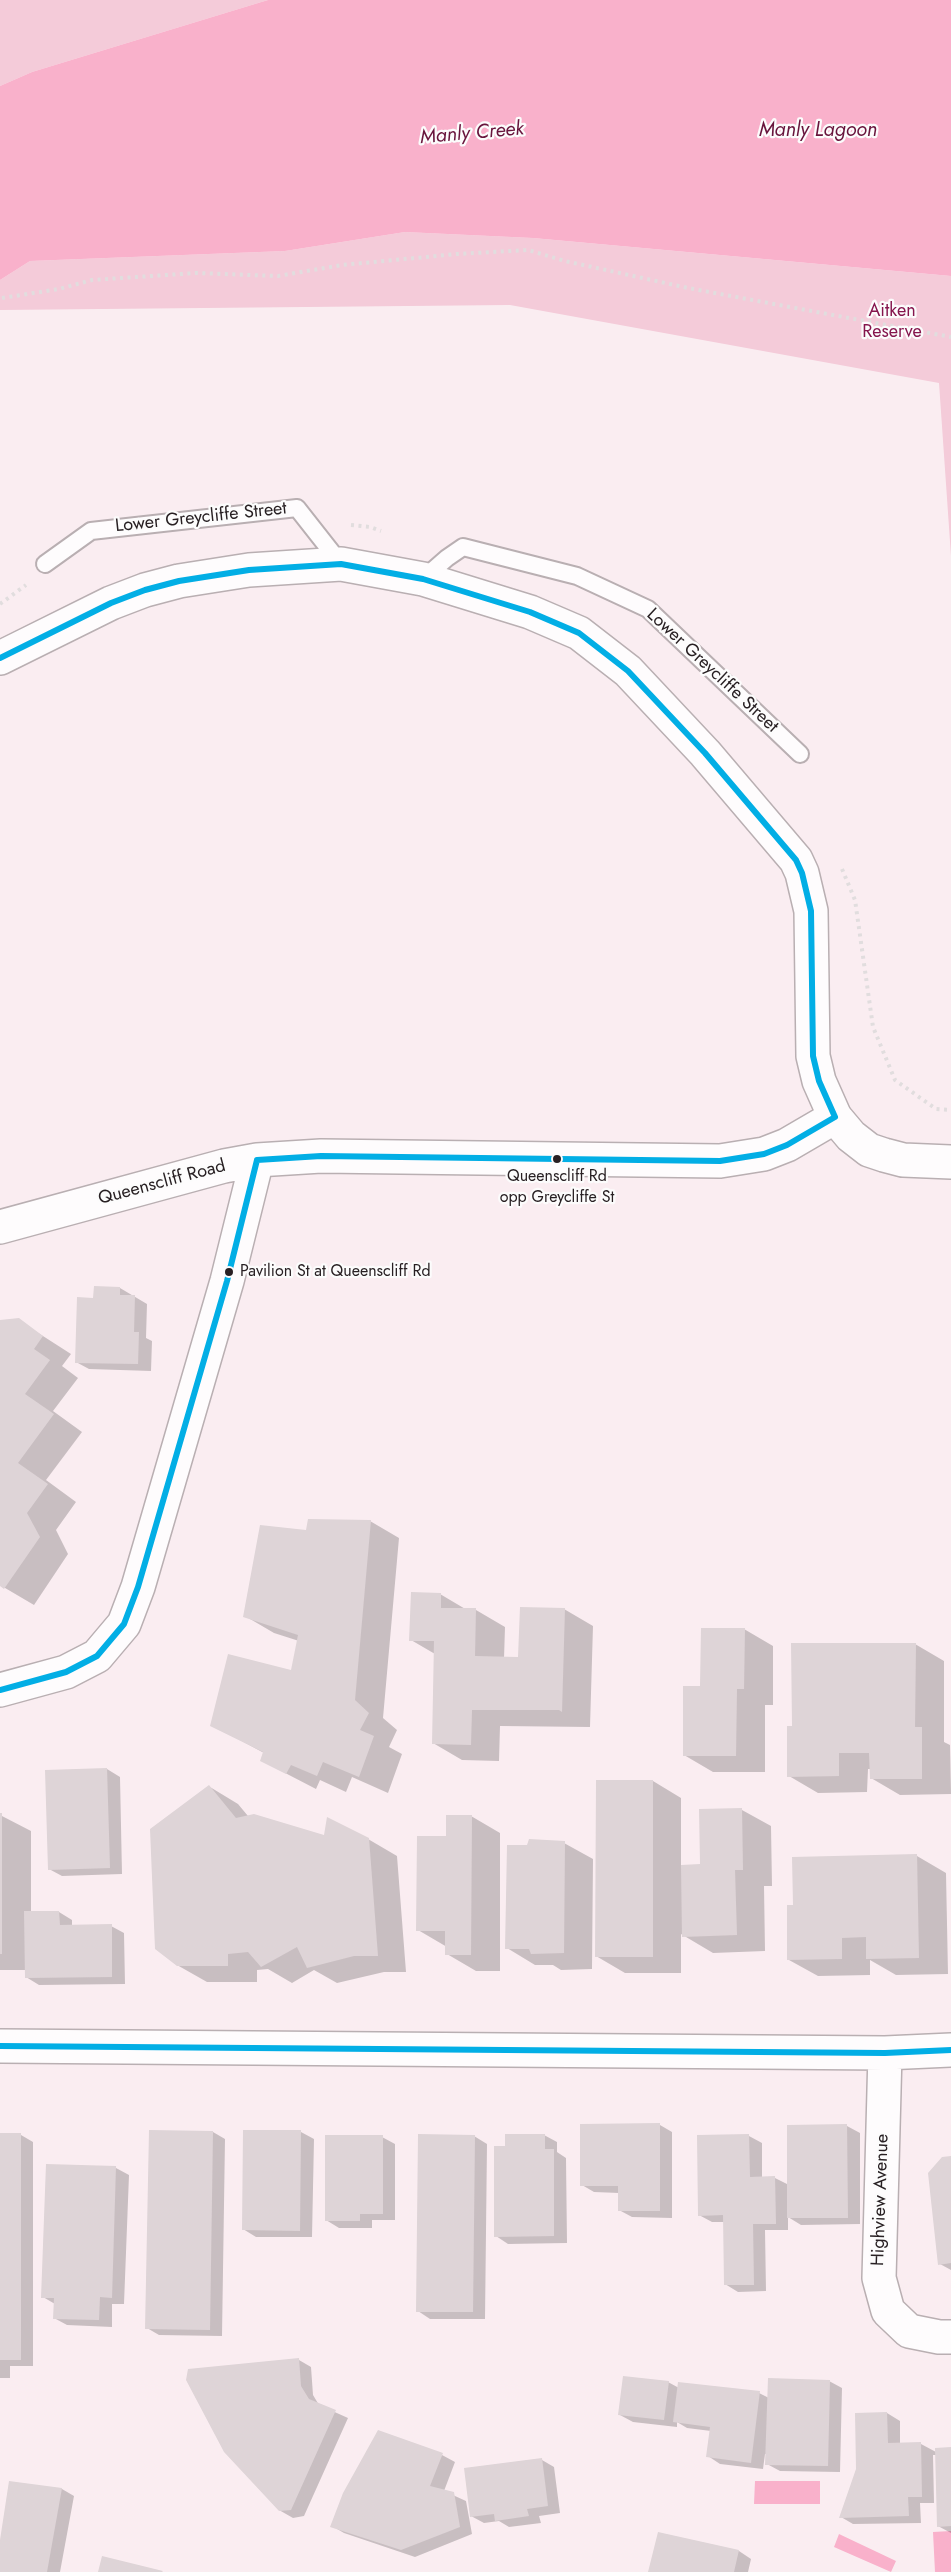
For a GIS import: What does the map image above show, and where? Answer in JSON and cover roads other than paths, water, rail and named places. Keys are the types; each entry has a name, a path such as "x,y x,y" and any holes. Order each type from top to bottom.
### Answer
{"street":[{"path":"6,661 111,603 156,587 249,570 341,564 423,579 530,612 579,633 628,671 705,753 785,846 802,873 811,911 813,1056 819,1081 835,1117 851,1136 869,1150 903,1160 951,1162"},
{"name":"Queenscliff Road","path":"0,1227 224,1166 257,1160 321,1155 720,1161 764,1154 795,1140 835,1117"},
{"path":"0,1690 66,1672 97,1656 124,1624 138,1587 227,1281 257,1160"},
{"path":"0,2046 885,2053 951,2050"},
{"name":"Highview Avenue","path":"885,2053 879,2278 888,2311 909,2331 951,2337"}],"lane":[{"name":"Lower Greycliffe Street","path":"45,564 91,531 297,508 341,564"},
{"name":"Lower Greycliffe Street","path":"423,579 464,547 577,576 648,609 800,754"}],"water":[{"name":"Manly Lagoon","path":"268,0 951,0 951,276 533,238 405,232 285,251 30,261 0,280 0,86 32,72"},
{"path":"755,2481 820,2481 820,2504 754,2504"},
{"path":"951,2531 951,2572 935,2572 933,2532"},
{"path":"839,2534 896,2561 891,2572 834,2547"}],"place":[{"name":"Queenscliff Rd opp Greycliffe St","path":"557,1159"},
{"name":"Pavilion St at Queenscliff Rd","path":"229,1272"}],"water label":[{"name":"Manly Creek","path":"472,134"}],"park label":[{"name":"Aitken Reserve","path":"892,322"}]}
